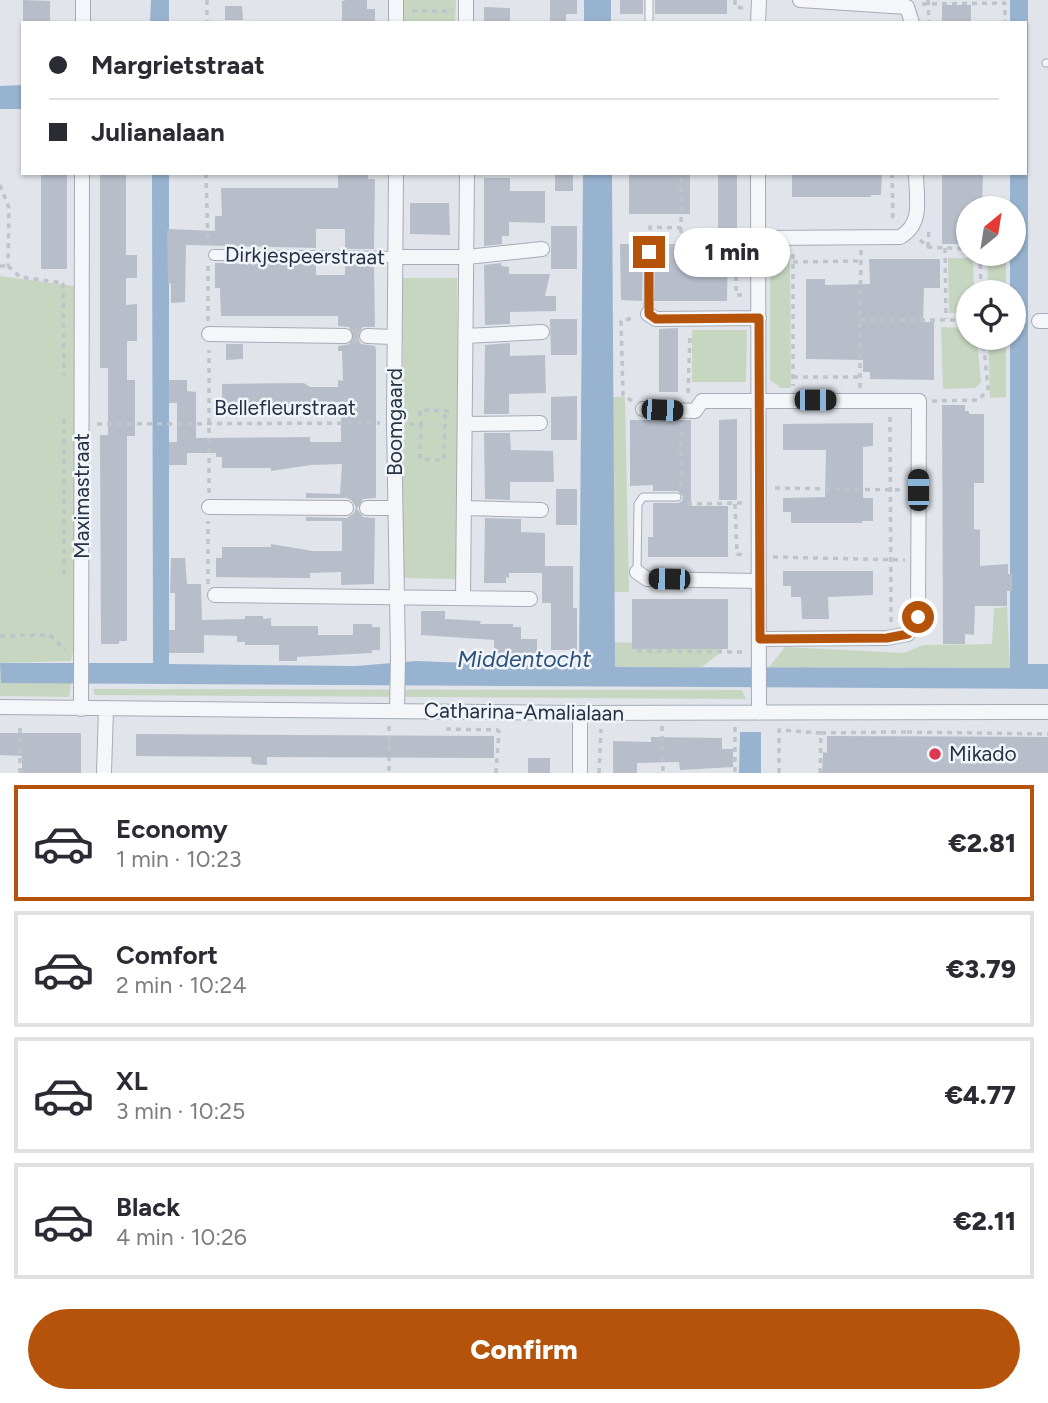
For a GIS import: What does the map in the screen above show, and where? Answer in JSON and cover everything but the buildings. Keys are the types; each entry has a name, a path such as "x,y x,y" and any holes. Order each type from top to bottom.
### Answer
{"street":[{"path":"83,0 83,21"},
{"path":"758,21 759,0"},
{"path":"800,0 907,7 911,21"},
{"name":"Maximastraat","path":"82,175 82,709"},
{"name":"Boomgaard","path":"393,710 398,690 394,423 396,175"},
{"path":"463,598 467,175"},
{"path":"758,175 759,713"},
{"path":"758,237 900,237 910,232 916,219 916,175"},
{"path":"396,257 467,257 542,249"},
{"name":"Dirkjespeerstraat","path":"211,255 396,257"},
{"path":"649,314 656,319 759,318"},
{"path":"465,336 542,332"},
{"path":"209,334 345,336"},
{"name":"Boomgaard","path":"367,336 395,337"},
{"path":"643,410 695,411 702,401 919,401 918,617 908,634 759,651"},
{"path":"465,417 540,423"},
{"path":"209,507 346,508"},
{"path":"367,508 396,508"},
{"path":"465,508 541,510"},
{"path":"637,572 647,579 758,581"},
{"path":"215,595 530,599"},
{"name":"Catharina-Amalialaan","path":"0,707 580,713 759,713 821,710 1048,712"},
{"path":"104,773 106,708"},
{"path":"580,713 580,773"}],"lane":[{"path":"649,0 649,21"},
{"path":"649,252 649,314"},
{"path":"637,572 638,504 643,497 677,496"}],"path":[{"path":"207,0 207,21"},
{"path":"928,2 929,21"},
{"path":"907,7 928,2 1005,3 1005,21"},
{"path":"396,11 467,7"},
{"path":"206,175 211,255"},
{"path":"681,175 680,247 715,247"},
{"path":"892,175 893,217 928,247 956,248"},
{"path":"1,187 9,208 8,266"},
{"path":"649,252 650,228 681,228"},
{"path":"793,238 793,400"},
{"path":"860,401 861,238"},
{"path":"945,248 946,320"},
{"path":"793,262 861,261"},
{"path":"0,266 8,266 20,277 83,283"},
{"path":"63,283 64,377"},
{"path":"643,410 623,395 621,321 649,314"},
{"path":"690,319 681,490 677,496 684,504 759,503"},
{"path":"860,320 956,320"},
{"path":"919,401 979,400 988,389 984,350"},
{"path":"793,377 860,377"},
{"path":"890,401 890,622 908,634"},
{"path":"445,411 444,460 420,459 420,410 445,411 465,417"},
{"path":"64,416 64,586"},
{"name":"Bellefleurstraat","path":"81,424 421,424"},
{"path":"758,487 918,490"},
{"path":"735,504 737,554 758,557 918,560"},
{"path":"0,636 50,635 64,650 82,654"},
{"path":"64,637 64,650"},
{"path":"637,651 759,651"},
{"path":"20,706 20,773"},
{"path":"389,773 393,710"},
{"path":"496,773 500,712"},
{"path":"735,773 734,727 741,712"},
{"path":"599,773 601,713"},
{"path":"662,713 663,773"},
{"path":"779,773 779,730 888,733"},
{"path":"907,732 1048,734"},
{"path":"820,773 821,733"}],"green space":[{"path":"404,0 456,0 455,21 404,21"},
{"path":"790,251 791,388 781,388 770,380 770,261 779,252"},
{"path":"948,258 956,258 956,266 973,266 974,280 956,280 956,313 949,313"},
{"path":"987,266 1006,266 1006,280 988,280"},
{"path":"0,276 74,286 75,645 71,661 0,663"},
{"path":"403,278 457,278 458,579 403,578"},
{"path":"941,327 956,328 956,350 978,350 981,382 975,388 943,389"},
{"path":"692,330 747,330 746,382 692,382"},
{"path":"988,350 1006,350 1006,397 990,398"},
{"path":"612,397 625,397 629,592 612,592"},
{"path":"1007,607 1010,668 769,667 785,647 904,653 923,645 992,644 994,608"},
{"path":"604,642 725,645 720,653 702,667 608,667"},
{"path":"0,663 1,683 71,683 69,697 0,696"},
{"path":"93,689 742,690 746,699 95,695"}],"water":[{"path":"151,0 169,0 169,21 150,21"},
{"path":"584,0 611,0 611,21 584,21"},
{"path":"1010,0 1028,0 1028,664 1048,664 1048,689 1,683 0,663 153,663 152,175 169,175 169,664 356,666 416,661 579,667 583,175 612,175 615,667 1010,668 1010,350 1026,350 1026,280 1010,280 1010,266 1026,266 1026,196 1010,196 1010,175 1027,175 1027,21 1010,21"},
{"path":"21,85 21,109 0,109 0,86"},
{"path":"740,732 761,732 761,773 739,773"}],"tunnel":[{"path":"345,336 367,336"}],"place":[{"name":"Mikado","path":"935,754"}],"route":[{"path":"649,252 649,314 656,319 759,318 760,639 887,638 908,634 918,617"}],"water label":[{"name":"Middentocht","path":"524,659"}]}
